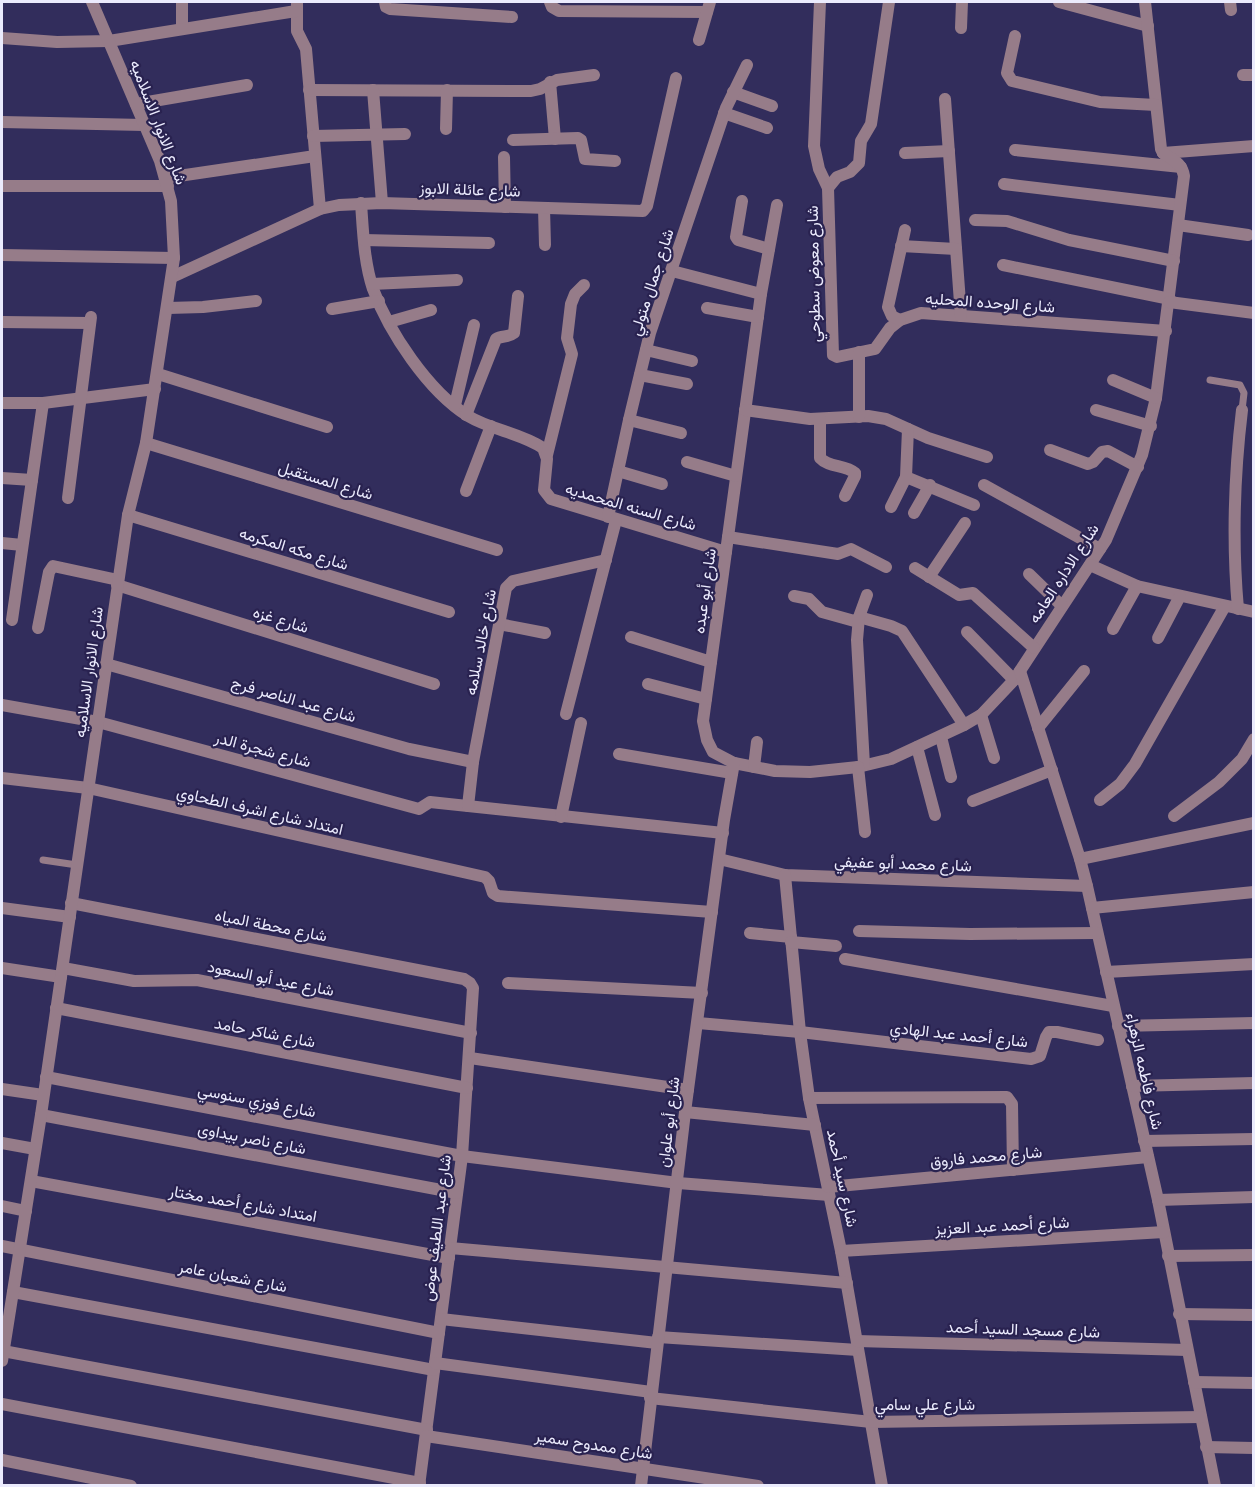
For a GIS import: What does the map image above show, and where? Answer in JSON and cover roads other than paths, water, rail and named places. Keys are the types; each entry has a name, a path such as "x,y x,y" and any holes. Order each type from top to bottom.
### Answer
{"street":[{"name":"شارع الانوار الاسلاميه","path":"2,1356 6,1309 13,1292 31,1181 128,515 146,443 174,258 171,201 167,182 92,2"},
{"path":"182,2 182,29"},
{"path":"385,2 386,7 390,9 512,17"},
{"path":"550,2 552,7 559,11 708,7 699,40"},
{"path":"820,2 814,146 819,169 828,188"},
{"name":"شارع معوض سطوحي","path":"859,352 837,357 831,350 828,188 837,177 850,172 859,163 861,141 870,128 889,2"},
{"path":"961,28 962,2"},
{"path":"1063,2 1148,26"},
{"path":"1145,2 1161,149 1183,168"},
{"path":"2,38 57,42 109,40 182,29 296,6 297,31 305,45 320,210"},
{"path":"1015,36 1007,73 1012,81 1100,102 1156,105"},
{"name":"شارع جمال متولي","path":"566,714 606,561 618,471 646,350 724,114 747,64"},
{"path":"309,90 531,91 550,82 594,75"},
{"name":"شارع عائلة الابوز","path":"172,277 320,210 339,205 382,203 641,212 645,210 676,78"},
{"path":"550,82 555,139"},
{"path":"136,104 247,85"},
{"path":"374,90 382,203"},
{"path":"446,129 447,90"},
{"path":"733,92 772,106"},
{"path":"945,99 961,316"},
{"path":"724,114 767,128"},
{"path":"2,122 144,125"},
{"path":"313,136 405,134"},
{"path":"513,140 578,138 582,140 585,159 615,161"},
{"path":"1163,153 1254,146"},
{"path":"1015,150 1183,168"},
{"path":"905,153 949,151"},
{"path":"2,186 167,182 315,156"},
{"path":"504,157 505,207"},
{"name":"شارع الاداره العامه","path":"733,768 754,767 775,771 810,772 861,766 891,759 981,715 1017,676 1100,549 1138,467 1156,399 1166,331 1184,176 1183,168"},
{"path":"1004,184 1180,205"},
{"path":"742,201 736,237 738,240 769,249"},
{"path":"361,203 364,240 372,284 397,340 431,384 466,415 540,446 547,455"},
{"name":"شارع أبو عبده","path":"733,768 713,752 707,740 703,722 761,294 777,206"},
{"path":"544,208 545,245"},
{"path":"975,220 1007,221 1069,240 1174,261"},
{"path":"1178,225 1248,235"},
{"path":"859,417 859,352 878,346 890,328 900,320 892,316 888,307 904,230"},
{"path":"364,240 489,243"},
{"path":"901,246 956,249"},
{"path":"2,255 174,258"},
{"path":"1003,265 1169,301 1254,313"},
{"path":"672,271 761,294"},
{"path":"372,284 457,280"},
{"path":"547,455 572,354 567,339 572,301 584,285"},
{"path":"466,415 496,339 511,336 514,333 518,296"},
{"path":"332,309 379,300"},
{"path":"168,308 256,301"},
{"path":"707,308 758,317"},
{"path":"389,322 431,310"},
{"name":"شارع الوحده المحليه","path":"900,320 921,313 1166,331"},
{"path":"2,322 90,320 68,498"},
{"path":"455,405 474,325"},
{"path":"646,350 692,361"},
{"path":"158,374 327,427"},
{"path":"640,375 687,384"},
{"path":"1113,381 1156,399"},
{"path":"2,403 43,403 155,389"},
{"path":"12,620 43,403"},
{"path":"746,410 820,419 859,417 886,419 928,438 987,457"},
{"path":"1096,410 1150,426"},
{"path":"1238,609 1234,569 1234,499 1242,410"},
{"path":"820,419 820,458 824,462 855,472 845,495"},
{"path":"629,420 681,433"},
{"path":"466,491 491,426"},
{"path":"891,507 906,477 908,429"},
{"name":"شارع المستقبل","path":"146,443 496,550"},
{"path":"1050,450 1088,464 1102,452 1108,451 1138,467"},
{"name":"شارع السنه المحمديه","path":"547,455 544,490 556,502 726,552"},
{"path":"687,462 736,476"},
{"path":"618,471 662,484"},
{"path":"906,477 974,505"},
{"path":"2,478 32,480"},
{"path":"914,513 930,485"},
{"path":"984,485 1100,549"},
{"name":"شارع مكه المكرمه","path":"128,515 449,612"},
{"path":"929,577 965,523"},
{"path":"728,537 838,554 851,549 885,567"},
{"path":"2,543 22,545"},
{"name":"شارع خالد سلامه","path":"468,806 473,762 506,588 513,581 606,561"},
{"path":"1090,565 1137,586 1254,612"},
{"name":"شارع غزه","path":"38,628 49,572 53,566 118,582 434,684"},
{"path":"915,568 959,595 973,593 1034,648"},
{"path":"1029,574 1062,606"},
{"path":"1113,629 1137,586"},
{"path":"794,596 809,599 822,612 891,626 902,631 964,724"},
{"path":"865,832 856,640 859,620 867,596"},
{"path":"1158,638 1180,596"},
{"path":"1100,800 1120,784 1136,764 1225,606"},
{"path":"499,624 545,633"},
{"path":"968,632 1017,676"},
{"path":"631,637 711,662"},
{"name":"شارع عبد الناصر فرج","path":"106,664 420,752 473,762"},
{"path":"1038,728 1084,671"},
{"name":"شارع فاطمه الزهراء","path":"1017,676 1038,728 1087,886 1158,1200 1215,1485"},
{"path":"648,684 706,699"},
{"name":"شارع شجرة الدر","path":"2,705 98,722 419,808 423,808 430,802 468,806"},
{"path":"981,715 994,759"},
{"path":"561,817 581,723"},
{"path":"941,736 951,777"},
{"path":"1174,816 1219,782 1242,759 1254,739"},
{"path":"754,767 758,742"},
{"path":"917,747 935,815"},
{"path":"619,754 733,768"},
{"name":"شارع أبو علوان","path":"641,1485 685,1112 733,768"},
{"path":"973,801 1052,770"},
{"name":"امتداد شارع اشرف الطحاوي","path":"2,778 88,788 485,877 493,893 498,896 712,912"},
{"path":"468,806 723,833"},
{"path":"1080,859 1254,823"},
{"name":"شارع محمد أبو عفيفي","path":"719,859 785,875 1087,886"},
{"name":"شارع سيد أحمد","path":"785,875 800,1032 809,1098 841,1251 882,1485"},
{"path":"1092,908 1254,892"},
{"name":"شارع محطة المياه","path":"72,903 464,979"},
{"path":"2,908 70,917"},
{"path":"859,931 970,934 1097,933"},
{"path":"750,933 836,946"},
{"path":"845,959 1113,1006"},
{"path":"1106,972 1254,964"},
{"name":"شارع عيد أبو السعود","path":"2,968 134,981 197,980 471,1033"},
{"name":"شارع عبد اللطيف عوض","path":"420,1484 462,1156 473,988 464,979"},
{"path":"508,982 702,993"},
{"name":"شارع شاكر حامد","path":"56,1008 467,1088"},
{"path":"698,1023 800,1032"},
{"path":"1118,1026 1254,1023"},
{"name":"شارع أحمد عبد الهادي","path":"800,1032 1031,1059 1040,1056 1049,1032 1098,1040"},
{"path":"470,1058 688,1090"},
{"name":"شارع فوزي سنوسي","path":"46,1077 462,1156 678,1183"},
{"path":"1132,1086 1254,1083"},
{"path":"2,1089 44,1095"},
{"path":"809,1098 1007,1097 1012,1104 1013,1170"},
{"path":"685,1112 815,1125"},
{"name":"شارع ناصر بيداوى","path":"41,1115 457,1193"},
{"path":"1144,1141 1254,1139"},
{"path":"2,1143 35,1149"},
{"name":"شارع محمد فاروق","path":"678,1183 829,1191 1148,1157"},
{"name":"امتداد شارع أحمد مختار","path":"31,1181 449,1253 667,1267 847,1283"},
{"path":"1158,1200 1254,1197"},
{"path":"2,1206 26,1211"},
{"name":"شارع أحمد عبد العزيز","path":"841,1251 1164,1232"},
{"name":"شارع شعبان عامر","path":"2,1246 439,1333"},
{"path":"1168,1256 1254,1255"},
{"name":"شارع علي سامي","path":"13,1292 435,1367 871,1422 1201,1417"},
{"path":"1179,1314 1254,1315"},
{"name":"شارع مسجد السيد أحمد","path":"441,1319 657,1340 1187,1350"},
{"name":"شارع ممدوح سمير","path":"2,1356 426,1433 758,1485"},
{"path":"1194,1382 1254,1383"},
{"path":"2,1404 420,1484"},
{"path":"1206,1447 1254,1448"},
{"path":"2,1460 131,1485"}],"lane":[{"path":"1210,380 1240,385 1244,393 1242,410"},
{"path":"43,860 77,865"}]}
